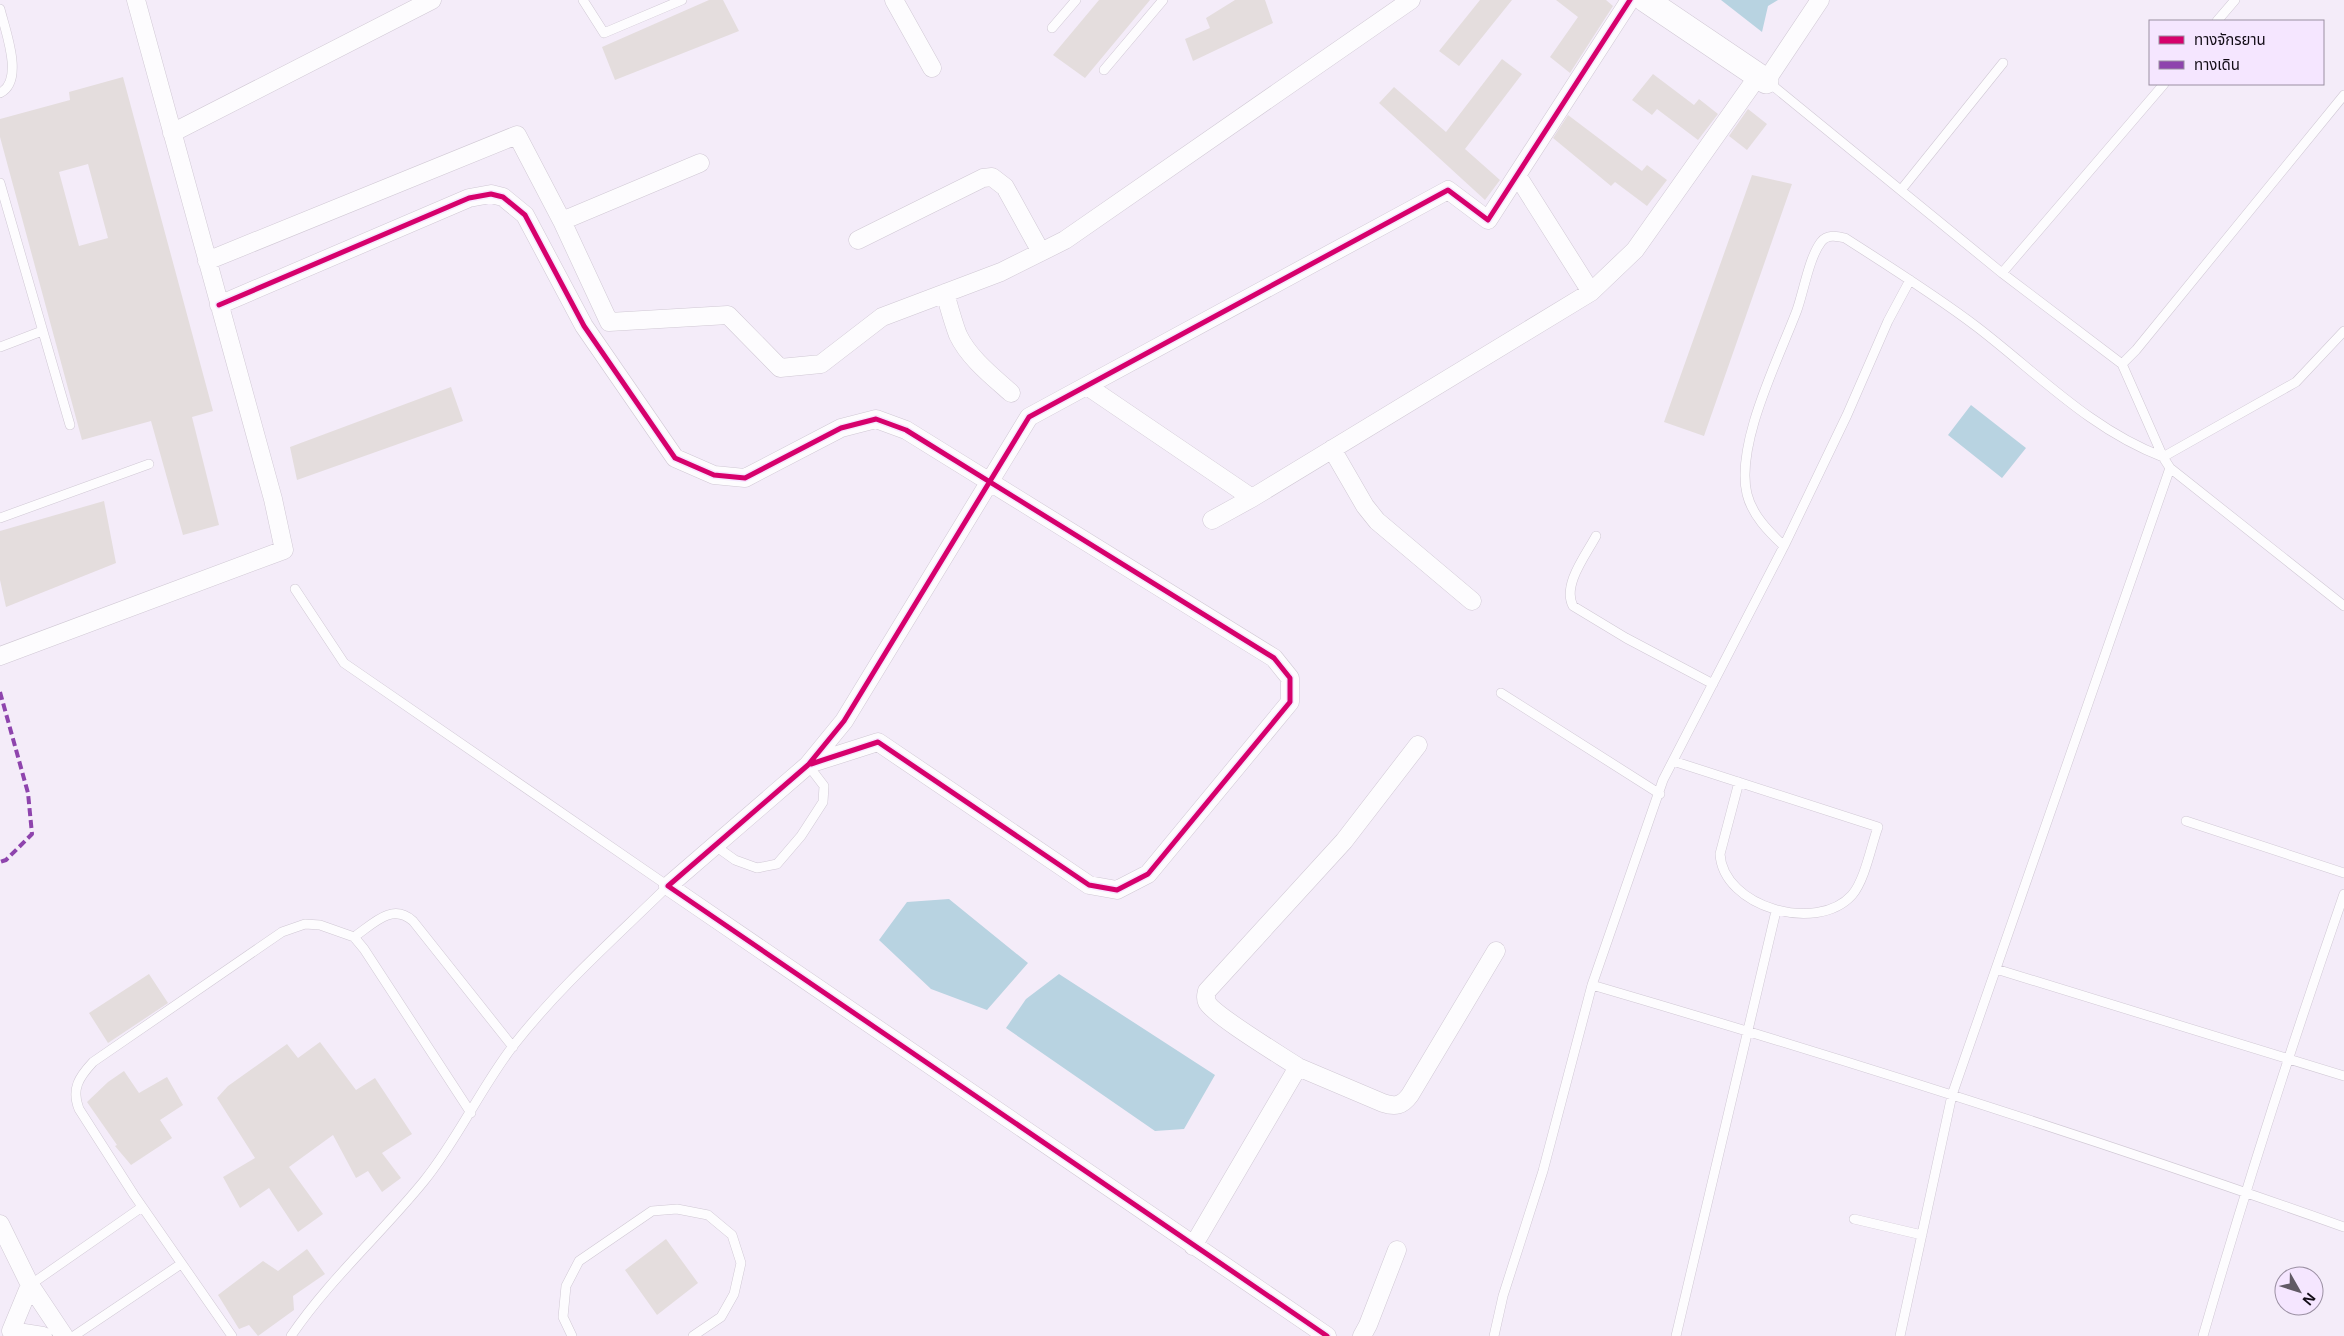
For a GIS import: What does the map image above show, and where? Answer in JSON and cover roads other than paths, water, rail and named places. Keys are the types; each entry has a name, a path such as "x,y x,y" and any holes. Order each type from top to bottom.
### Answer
{"street":[{"path":"0,656 284,550 273,499 136,0"},
{"path":"172,133 432,0"},
{"path":"894,0 932,68"},
{"path":"207,261 516,134 562,221 609,322 728,315 780,368 821,364 882,317 1001,272 1065,240 1411,0"},
{"path":"1328,1336 1193,1246 668,886 713,845 808,765 844,721 1029,417 1448,190 1488,220 1630,0"},
{"path":"1646,0 1762,78"},
{"path":"1212,520 1252,498 1591,292 1635,250 1762,78 1815,2"},
{"path":"562,221 700,163"},
{"path":"1517,175 1591,292"},
{"path":"858,240 983,178 992,177 1004,187 1041,252"},
{"path":"219,305 469,198 491,194 503,197 525,215 584,326 675,458 714,475 745,478 842,428 876,419 906,430 1274,658 1290,678 1290,702 1148,874 1117,890 1089,885 878,742 808,765"},
{"path":"944,294 959,336 966,348 978,363 1011,393"},
{"path":"1086,386 1252,498"},
{"path":"1332,449 1365,506 1378,521 1472,601"},
{"path":"1418,745 1344,841 1207,991 1206,1000 1208,1005 1227,1020 1298,1067 1383,1103 1393,1106 1401,1105 1410,1095 1496,951"},
{"path":"1193,1246 1298,1067"},
{"path":"0,1224 30,1285 64,1336"},
{"path":"1362,1336 1368,1326 1397,1250"},
{"path":"30,1285 7,1333 42,1336"}],"lane":[{"path":"583,0 604,34 682,0"},
{"path":"1052,28 1076,0"},
{"path":"1104,70 1163,0"},
{"path":"2218,20 2236,0"},
{"path":"0,9 13,63 13,74 4,91 0,93"},
{"path":"1901,190 2003,63"},
{"path":"1762,78 2002,273 2122,364 2163,457 2170,468 2344,606"},
{"path":"2002,273 2163,85"},
{"path":"2122,364 2136,350 2344,94"},
{"path":"0,183 3,206 70,425"},
{"path":"1784,546 1764,528 1747,495 1745,467 1755,420 1798,308 1816,250 1822,240 1832,235 1845,238 1910,280 1978,328 2052,390 2118,436 2140,449 2163,457 2296,382 2344,331"},
{"path":"1494,1336 1503,1296 1543,1171 1592,986 1660,794 1663,780 1784,546 1847,415 1888,321 1910,280"},
{"path":"0,347 42,331"},
{"path":"0,518 149,464"},
{"path":"1900,1336 1952,1095 2170,468"},
{"path":"1596,536 1572,583 1569,598 1573,606 1626,638 1713,684"},
{"path":"291,1336 383,1226 424,1181 471,1113 513,1047 596,954 668,886 344,663 295,589"},
{"path":"1501,693 1660,794"},
{"path":"1673,761 1739,782 1878,827 1859,883 1852,895 1826,911 1805,913 1776,911 1742,892 1726,876 1721,864 1721,844 1739,782"},
{"path":"713,845 735,860 757,868 777,864 801,836 823,802 824,786 808,765"},
{"path":"2186,821 2344,873"},
{"path":"2204,1336 2245,1192 2287,1059 2344,894"},
{"path":"1676,1336 1776,911"},
{"path":"354,937 394,912 405,914 413,921 513,1047"},
{"path":"232,1336 142,1207 79,1108 74,1097 78,1082 87,1068 108,1050 282,932 306,924 320,925 354,937 471,1113"},
{"path":"1996,969 2344,1076"},
{"path":"1592,986 1749,1031 1952,1095 2245,1192 2344,1227"},
{"path":"30,1285 142,1207"},
{"path":"572,1336 563,1317 566,1286 579,1261 652,1211 677,1209 708,1215 732,1235 741,1264 734,1294 721,1317 693,1336"},
{"path":"1854,1219 1922,1234"},
{"path":"74,1336 181,1264"}],"water":[{"path":"1721,0 1778,0 1768,6 1762,32"},
{"path":"1971,405 2026,448 2002,478 1948,435"},
{"path":"949,899 1028,963 987,1010 931,989 879,940 907,902"},
{"path":"1059,974 1215,1075 1184,1129 1155,1131 1006,1028 1026,999"}]}
